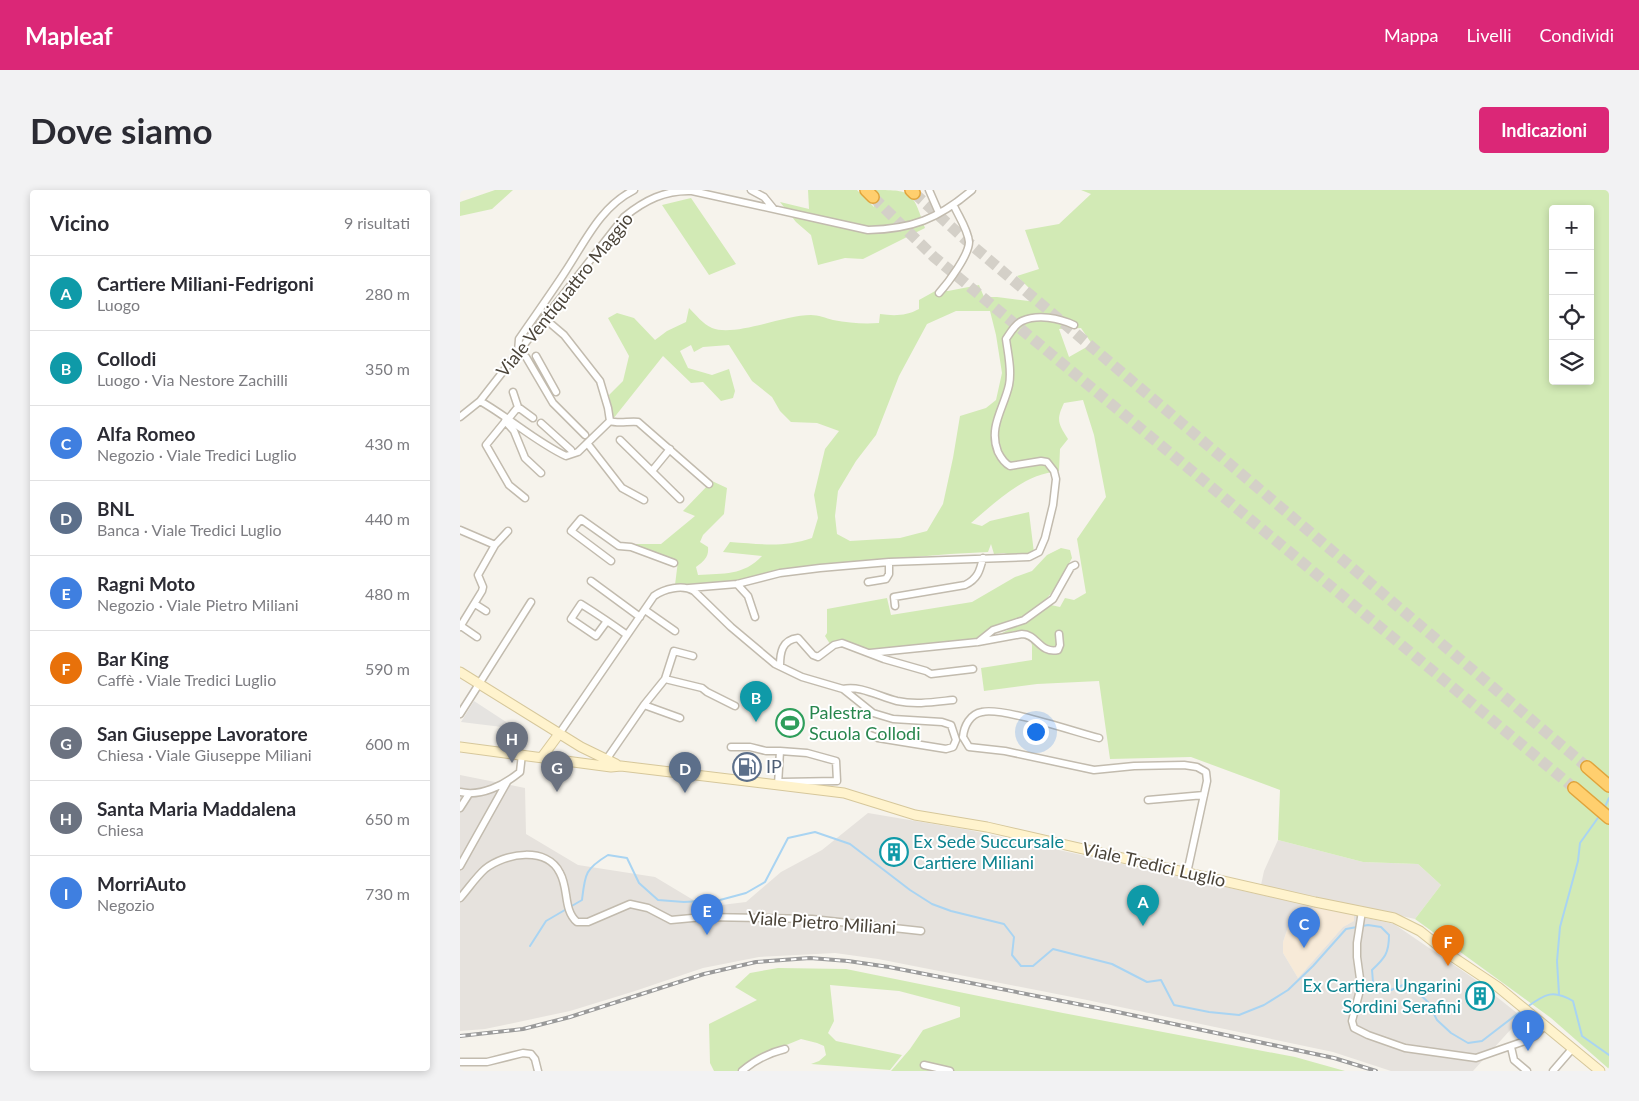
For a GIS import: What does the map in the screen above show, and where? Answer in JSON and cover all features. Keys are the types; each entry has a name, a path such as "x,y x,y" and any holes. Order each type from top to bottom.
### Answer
{"highway":[{"path":"1591,770 1609,786"},
{"path":"1577,791 1609,818"}],"main road":[{"path":"460,672 559,734 606,760 621,766"},
{"path":"542,757 559,734"},
{"path":"460,746 522,758 542,757 612,767 621,766"},
{"name":"Viale Tredici Luglio","path":"621,766 778,783 844,793 915,815 987,827 1306,900 1394,918 1414,928 1498,987 1600,1071"}],"street":[{"path":"585,435 553,402 526,357 518,352 519,339 564,274 599,218 612,204 634,190"},
{"name":"Viale Ventiquattro Maggio","path":"460,417 480,401 624,217 654,198 676,190 692,191 868,230 890,230 916,225 954,206 972,190"},
{"path":"751,190 764,197 773,208"},
{"path":"929,190 940,213"},
{"path":"939,293 947,284 969,245 967,233 954,206"},
{"path":"544,318 564,335 600,381 610,421"},
{"path":"559,734 654,596 661,591 736,584 780,573 889,562 1029,557 1039,552 1050,524 1055,487 1054,471 1047,462 1041,461 1010,466 1002,459 997,449 994,435 996,421 1009,384 1010,368 1006,339 1019,323 1032,318 1064,320 1074,325"},
{"path":"536,356 556,392"},
{"path":"543,386 550,382"},
{"path":"513,392 518,407 533,418"},
{"path":"480,401 546,446 566,456 578,452 610,421"},
{"path":"518,407 486,445 510,485 525,498"},
{"path":"507,419 525,458 541,473"},
{"path":"610,421 614,423 638,422 709,484"},
{"path":"541,423 570,450"},
{"path":"546,446 555,436"},
{"path":"620,440 680,499"},
{"path":"588,443 622,488 644,500"},
{"path":"652,471 670,449"},
{"path":"611,560 571,531 581,519 619,546 631,547 674,563"},
{"path":"460,530 495,545"},
{"path":"478,637 460,626 482,591 483,587 478,575 495,545 508,531"},
{"path":"894,606 894,597 965,585 978,574 983,558"},
{"path":"868,582 886,579 889,574 889,562"},
{"path":"978,642 993,630 1024,620 1053,599 1071,567 1075,565"},
{"path":"592,581 640,617"},
{"path":"736,584 748,596 755,616"},
{"path":"689,588 750,644 780,666 802,677 843,689 873,713 893,719 942,722 951,725 959,739 969,748 1006,752 1094,770 1184,765 1197,767 1206,772 1207,781 1187,873"},
{"path":"460,714 531,602"},
{"path":"474,604 486,611"},
{"path":"607,621 596,636 570,619 581,604 607,621 627,635"},
{"path":"645,610 675,631"},
{"path":"869,653 978,642 1027,634 1047,650 1058,650 1060,646 1059,634"},
{"path":"780,666 780,653 784,644 791,639 798,638 813,655 818,657 834,645 842,643 931,674 973,669"},
{"path":"606,760 665,678 674,652 693,656"},
{"path":"665,678 702,688 706,692 736,706"},
{"path":"843,689 851,687 897,701 916,703 953,700"},
{"path":"644,705 680,718"},
{"path":"870,735 878,738 946,749 953,747 970,718 982,712 1000,711 1099,738"},
{"path":"731,747 750,747 766,751 780,751 778,783"},
{"name":"Viale Tredici Luglio","path":"778,783 837,781 836,761 806,753 780,751"},
{"path":"460,792 469,794 480,793 507,782 520,772 522,758"},
{"path":"460,866 507,782"},
{"path":"460,808 469,794"},
{"path":"1148,800 1204,794"},
{"name":"Viale Pietro Miliani","path":"460,898 486,869 497,862 526,855 547,859 555,865 561,873 570,916 577,922 588,922 630,904 648,908 671,920 703,917 812,919 921,931"},
{"path":"1362,912 1357,957 1362,986 1352,1021 1354,1028 1405,1048 1476,1058 1511,1047 1535,1036 1544,1026"},
{"path":"1511,1047 1514,1060 1527,1071"},
{"path":"1553,1071 1572,1048"},
{"path":"742,1071 754,1061 775,1051 785,1049"},
{"path":"460,1062 488,1062 523,1053 531,1054 535,1059 538,1071"},
{"path":"924,1065 950,1071"}],"shaded area":[{"path":"474,701 523,733 502,729 502,727 461,722"},
{"path":"460,775 525,788 526,834 578,865 655,877 705,907 746,902 781,872 822,850 868,813 969,830 1316,907 1305,911 1288,927 1283,942 1283,953 1298,978 1343,927 1354,921 1354,915 1394,924 1473,978 1522,1017 1473,1071 1391,1071 1333,1052 1087,1000 878,959 835,953 759,957 703,968 570,1011 485,1029 460,1031"},
{"path":"1278,840 1363,862 1418,864 1441,885 1415,919 1261,885 1264,871"},
{"path":"1316,907 1354,915 1354,921 1343,927 1298,978 1283,953 1283,942 1288,927 1305,911"}],"green space":[{"path":"495,190 513,190 492,209 460,216 460,202"},
{"path":"808,190 857,190 874,207 874,192 872,190 903,192 913,199 925,228 863,259 845,258 818,265 811,235 796,222 780,202 809,209"},
{"path":"1081,190 1609,190 1609,1069 1551,1018 1415,919 1441,885 1418,864 1363,862 1278,840 1280,790 1191,757 1110,759 1099,681 1037,684 984,691 981,668 1032,660 1032,645 1028,632 1016,631 1000,634 1026,621 1051,605 1060,607 1065,598 1074,600 1086,593 1077,539 1106,497 1094,435 1083,400 1064,403 1060,414 1060,425 1068,439 1060,449 1059,471 1034,477 1023,483 1001,498 971,523 982,526 990,521 1029,512 1034,553 1026,560 1004,553 994,554 991,544 988,552 833,564 738,582 675,585 678,561 623,544 661,544 695,516 683,511 712,481 727,488 724,514 703,535 700,542 708,547 708,554 696,567 698,575 740,570 748,567 762,556 723,552 730,542 781,544 812,538 818,518 814,495 825,449 839,431 817,423 791,422 780,411 772,397 752,381 729,345 703,347 694,352 691,345 680,351 688,368 712,375 729,369 735,391 733,398 721,401 703,382 691,383 663,356 613,419 609,395 623,381 629,356 608,318 617,313 634,318 655,340 667,331 686,322 689,308 712,328 733,330 787,318 811,315 845,322 879,323 880,314 900,315 919,309 919,300 937,290 948,291 979,285 984,297 1029,301 1030,289 1017,276 1039,269 1025,230 1059,224 1091,194","holes":["956,311 990,311 1002,373 996,400 986,408 960,416 943,504 927,531 900,538 850,541 837,534 835,516 838,491 856,461 876,435 899,376 927,324","1081,328 1092,344 1069,357 1059,329"]},
{"path":"691,198 736,264 709,275 662,205"},
{"path":"1061,548 1070,550 1072,558 1057,586 1043,603 992,633 974,639 873,652 842,640 830,644 825,636 827,633 827,609 887,598 891,615 972,602 1015,577 1032,571 1047,555"},
{"path":"778,968 846,969 1295,1057 1345,1071 891,1071 923,1030 960,1017 960,1007 899,991 830,985 834,1021 828,1033 836,1041 902,1055 890,1070 811,1064 819,1061 826,1055 824,1046 801,1039 762,1055 739,1071 714,1071 710,1063 709,1024 757,1000 735,987 750,973"}],"waterway":[{"path":"1604,809 1609,798"},
{"path":"1559,994 1557,961 1560,927 1578,861 1580,843 1600,815"},
{"path":"530,946 546,921 582,900 585,878 590,869 608,855 627,858 639,883 658,900 684,902 720,900 746,893 765,882 788,838 815,832 850,844 910,890 932,904 951,911 1004,924 1014,937 1012,955 1021,966 1033,966 1053,949 1112,964 1147,982 1161,980 1174,1005 1209,1012 1239,1015 1264,1005 1288,990 1313,966 1346,929 1368,925 1381,927 1389,935 1385,955 1372,970 1373,982 1391,990 1403,985 1414,989 1428,1002 1437,1020 1451,1033 1468,1043 1482,1041 1521,1011"},
{"path":"1527,1007 1544,996 1554,994 1573,1001 1582,1036 1609,1055"}],"tunnel":[{"path":"914,193 968,242 1587,767"},
{"path":"873,197 934,257 1574,788"}],"railway":[{"path":"460,1036 523,1029 570,1017 704,974 756,962 810,958 889,967 1108,1010 1334,1058 1376,1071"}],"place":[{"name":"Collodi","path":"756,722"},
{"name":"Palestra Scuola Collodi","path":"790,723"},
{"name":"Santa Maria Maddalena","path":"512,763"},
{"name":"IP","path":"747,767"},
{"name":"San Giuseppe Lavoratore","path":"557,792"},
{"name":"BNL","path":"685,793"},
{"name":"Ex Sede Succursale Cartiere Miliani","path":"894,852"},
{"name":"Cartiere Miliani-Fedrigoni","path":"1143,926"},
{"name":"Ragni Moto","path":"707,935"},
{"name":"Alfa Romeo","path":"1304,948"},
{"name":"Bar King","path":"1448,966"},
{"name":"Ex Cartiera Ungarini Sordini Serafini","path":"1480,996"},
{"name":"MorriAuto","path":"1528,1051"}]}
